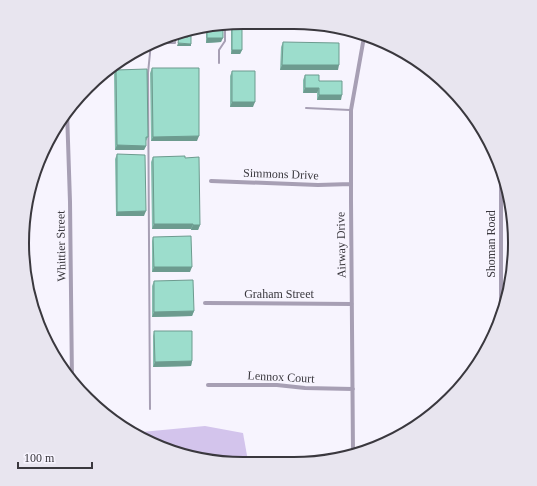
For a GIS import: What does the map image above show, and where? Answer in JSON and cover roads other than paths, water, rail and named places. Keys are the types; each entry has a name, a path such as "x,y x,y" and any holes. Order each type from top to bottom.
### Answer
{"street":[{"name":"Airway Drive","path":"353,449 351,110 363,40"},
{"name":"Whittier Street","path":"67,121 71,210 72,372"},
{"name":"Simmons Drive","path":"211,181 318,185 351,184"},
{"name":"Shoman Road","path":"501,189 503,290"},
{"name":"Graham Street","path":"205,303 352,304"},
{"name":"Lennox Court","path":"208,386 276,385 305,388 353,389"}],"lane":[{"path":"219,63 219,50 225,41 225,30"},
{"path":"166,43 175,43 175,40"},
{"path":"150,50 148,73 150,409"},
{"path":"306,108 351,110"}]}
